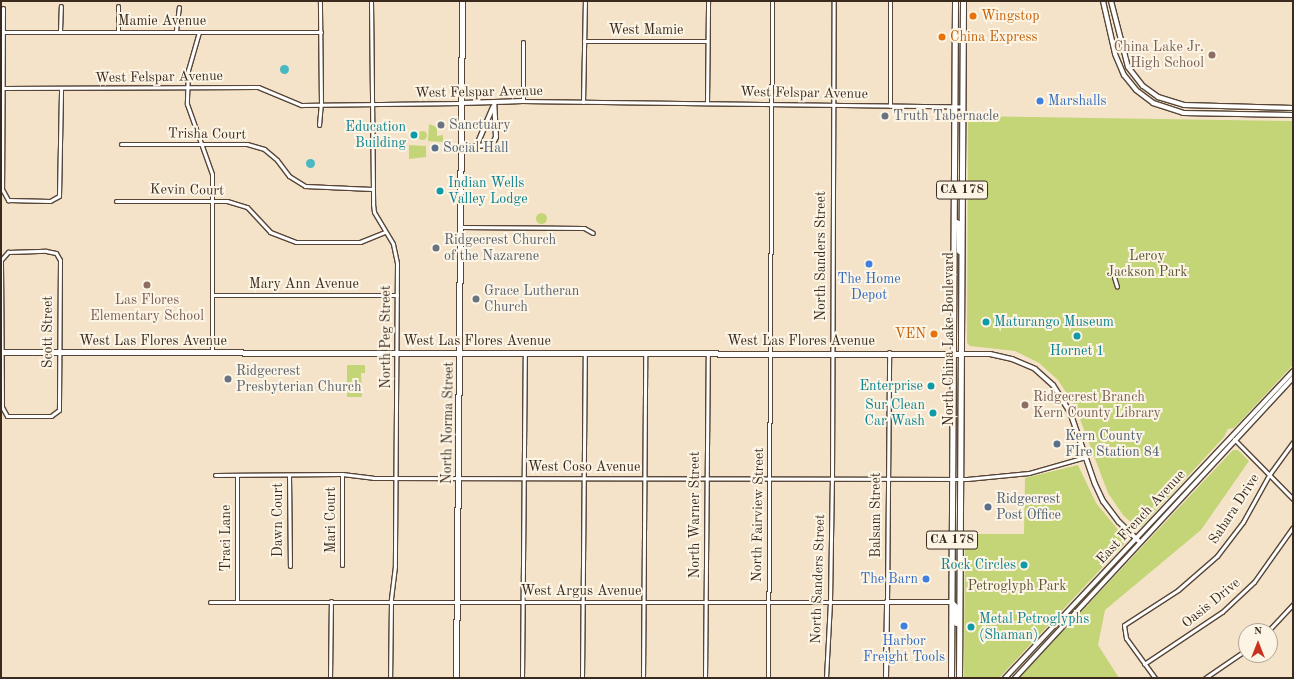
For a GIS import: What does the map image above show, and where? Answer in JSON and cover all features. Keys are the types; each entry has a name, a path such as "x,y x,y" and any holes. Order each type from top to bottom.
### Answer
{"main road":[{"name":"North Norma Street","path":"456,678 462,1"},
{"name":"North China Lake Boulevard","path":"951,678 955,1"},
{"name":"North China Lake Boulevard","path":"959,678 963,1"},
{"path":"954,221 958,223 958,245 961,256"},
{"name":"West Las Flores Avenue","path":"2,352 954,352 961,354"},
{"path":"951,602 956,607 956,636 959,642"}],"street":[{"path":"319,125 321,104 320,1"},
{"name":"North Peg Street","path":"371,1 373,104 372,190 374,212 397,257 396,478 394,566 391,601 390,678"},
{"path":"584,102 585,1"},
{"path":"707,103 708,1"},
{"path":"771,104 772,1"},
{"name":"North Sanders Street","path":"826,678 830,602 832,479 832,104 834,1"},
{"path":"890,1 890,106"},
{"path":"1104,1 1118,62 1131,84 1154,103 1183,113 1293,115"},
{"path":"1111,1 1128,67 1143,86 1158,97 1184,105 1293,108"},
{"path":"60,6 60,31"},
{"path":"118,6 118,31"},
{"path":"176,32 179,7"},
{"path":"3,8 2,189 5,198 50,201 59,196 61,89"},
{"name":"Mamie Avenue","path":"3,32 321,32"},
{"path":"199,32 190,55 187,88 191,120 203,144 212,174 212,352"},
{"name":"West Mamie","path":"584,41 707,41"},
{"path":"523,42 523,101"},
{"name":"West Felspar Avenue","path":"3,88 61,89 258,87 290,102 321,104 494,104 523,101 962,106"},
{"path":"461,147 489,146 495,140 494,104"},
{"path":"476,147 494,104"},
{"name":"North Fairview Street","path":"768,678 771,104"},
{"name":"Trisha Court","path":"121,144 247,144 264,149 277,160 289,176 305,186 372,190"},
{"name":"Kevin Court","path":"116,201 227,201 247,207 270,232 296,242 360,242 385,232"},
{"path":"460,227 584,228 593,232"},
{"name":"Scott Street","path":"5,253 56,253 60,260 59,352 58,413 51,416 4,414 1,260 5,253"},
{"path":"1114,277 1117,287"},
{"name":"Mary Ann Avenue","path":"212,295 397,295"},
{"path":"522,678 525,352"},
{"path":"582,678 585,352"},
{"path":"643,678 645,352"},
{"name":"North Warner Street","path":"705,678 708,352"},
{"name":"Balsam Street","path":"886,678 888,352"},
{"path":"961,354 1005,356 1030,366 1046,378 1067,406 1085,457 1103,501 1119,522 1140,542"},
{"name":"East French Avenue","path":"1015,678 1140,542 1233,438 1238,429 1293,370"},
{"name":"East French Avenue","path":"1005,678 1129,547 1135,537 1293,378"},
{"path":"1233,438 1293,499"},
{"name":"Sahara Drive","path":"1144,664 1123,630 1127,622 1178,590 1217,556 1243,522 1270,475 1293,442"},
{"name":"West Coso Avenue","path":"214,475 342,474 396,478 953,479 1024,474 1085,457"},
{"name":"Mari Court","path":"342,474 342,565"},
{"name":"Traci Lane","path":"237,475 237,601"},
{"name":"Dawn Court","path":"289,475 290,566"},
{"name":"Oasis Drive","path":"1144,664 1222,612 1254,582 1293,527"},
{"path":"330,678 331,601"},
{"name":"West Argus Avenue","path":"210,602 951,602"},
{"path":"1275,623 1293,604"},
{"path":"1205,678 1238,655"},
{"path":"1144,664 1155,678"}],"green space":[{"name":"Leroy Jackson Park","path":"968,116 1293,121 1293,365 1234,428 1228,429 1224,437 1141,527 1136,527 1123,515 1108,493 1075,406 1058,380 1039,363 1015,351 970,346 967,343"},
{"path":"429,124 437,127 437,136 443,135 443,142 428,141"},
{"path":"420,131 424,131 426,135 424,139 420,139 418,137 418,133"},
{"path":"409,145 426,146 426,157 409,159"},
{"path":"539,213 543,213 545,214 545,222 539,223 536,220 536,216"},
{"path":"347,365 365,365 365,373 361,373 362,397 347,397"},
{"path":"1233,450 1238,450 1249,461 1201,530 1105,610 1098,645 1119,678 1019,678"},
{"name":"Petroglyph Park","path":"1078,465 1096,503 1125,538 1125,543 1001,676 997,678 964,678 965,534 1024,534 1025,478"}],"water":[{"path":"282,65 286,65 288,69 286,73 282,73 280,71 280,67"},
{"path":"310,158 315,163 310,168 305,163"}],"place":[{"name":"Wingstop","path":"973,16"},
{"name":"China Express","path":"942,37"},
{"name":"China Lake Jr. High School","path":"1212,55"},
{"name":"Marshalls","path":"1040,101"},
{"name":"Truth Tabernacle","path":"885,116"},
{"name":"Sanctuary","path":"441,125"},
{"name":"Education Building","path":"414,135"},
{"name":"Social Hall","path":"435,148"},
{"name":"Indian Wells Valley Lodge","path":"440,191"},
{"name":"Ridgecrest Church of the Nazarene","path":"436,248"},
{"name":"The Home Depot","path":"869,264"},
{"name":"Las Flores Elementary School","path":"147,285"},
{"name":"Grace Lutheran Church","path":"476,299"},
{"name":"Maturango Museum","path":"986,322"},
{"name":"VEN","path":"934,334"},
{"name":"Hornet 1","path":"1077,336"},
{"name":"Ridgecrest Presbyterian Church","path":"228,379"},
{"name":"Enterprise","path":"931,386"},
{"name":"Ridgecrest Branch Kern County Library","path":"1025,405"},
{"name":"Sur Clean Car Wash","path":"933,413"},
{"name":"Kern County FIre Station 84","path":"1057,444"},
{"name":"Ridgecrest Post Office","path":"988,507"},
{"name":"Rock Circles","path":"1024,565"},
{"name":"The Barn","path":"926,579"},
{"name":"Harbor Freight Tools","path":"904,626"},
{"name":"Metal Petroglyphs (Shaman)","path":"971,627"}]}
